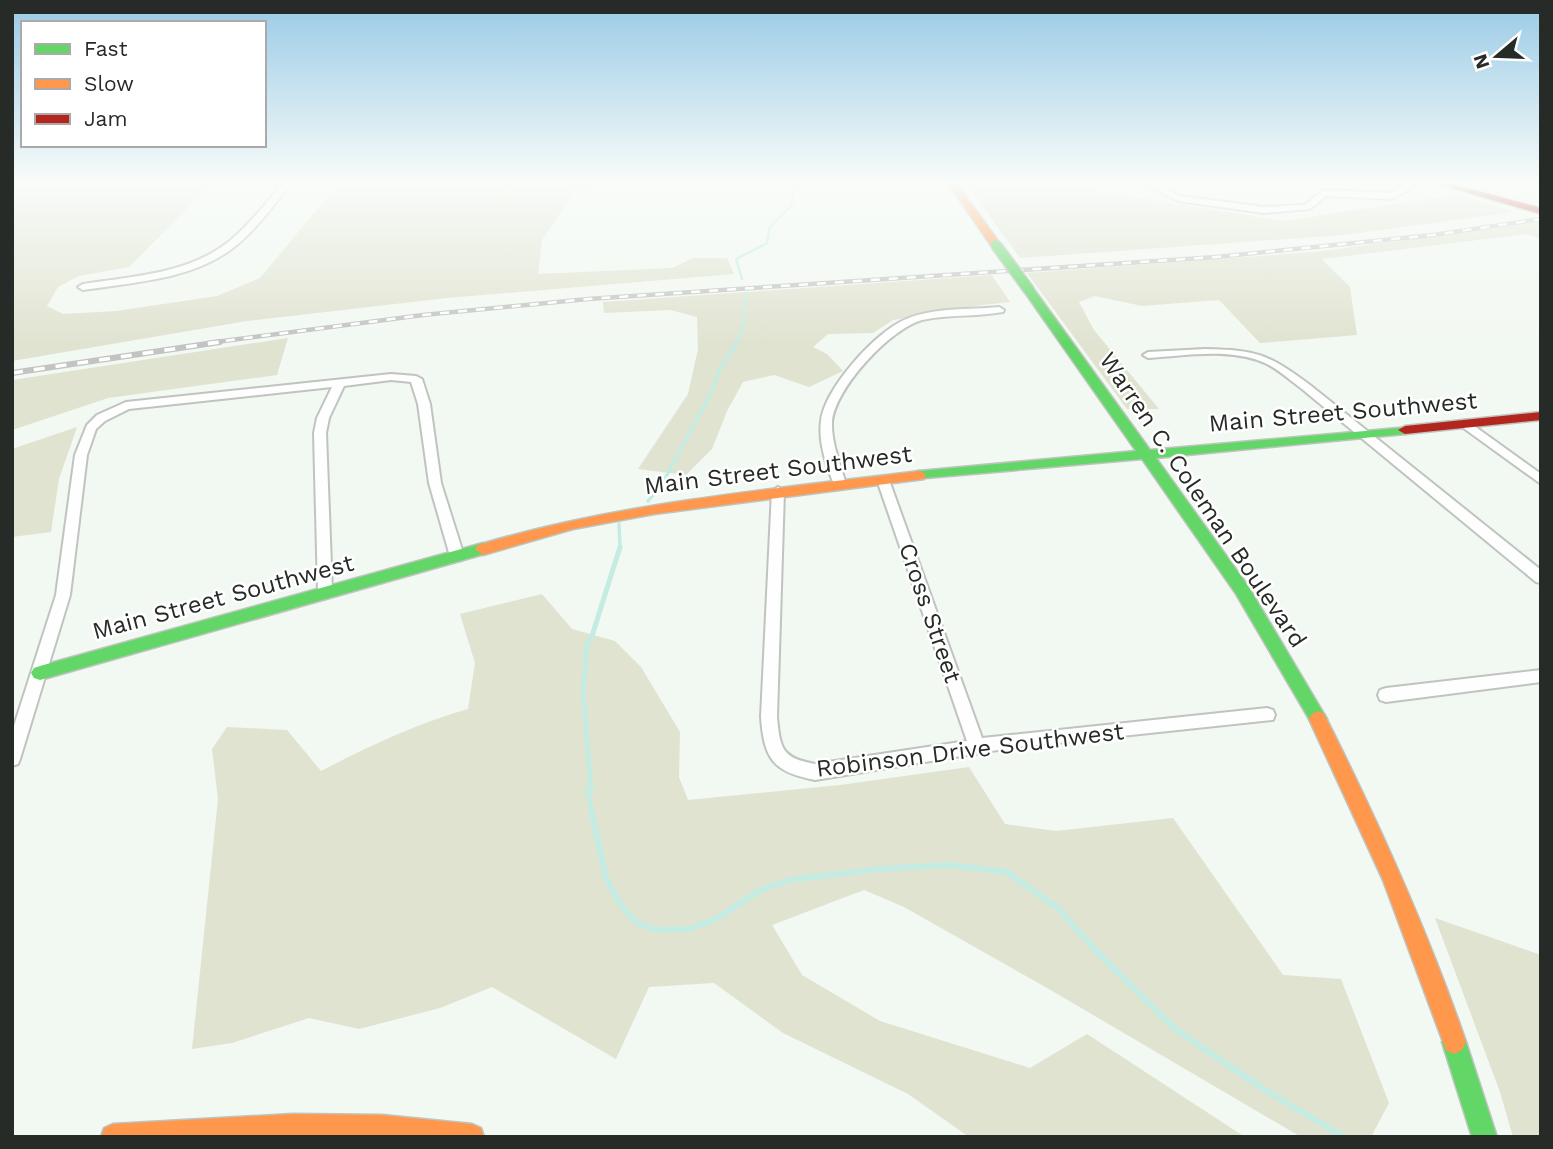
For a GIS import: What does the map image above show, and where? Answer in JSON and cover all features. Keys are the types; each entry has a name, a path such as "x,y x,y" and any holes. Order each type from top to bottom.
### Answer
{"main road":[{"name":"Warren C. Coleman Boulevard","path":"990,237 1242,590 1276,643 1346,770 1374,831 1438,991 1468,1077 1485,1137"},
{"name":"Main Street Southwest","path":"40,673 325,592 622,513 778,491 1541,416"},
{"path":"113,1137 254,1125 377,1132 432,1129 472,1137"}],"street":[{"path":"83,287 174,271 214,256 240,237"},
{"path":"840,485 828,439 826,419 840,389 863,361 898,326 913,320 999,310"},
{"path":"1148,355 1233,352 1256,356 1288,374 1541,579"},
{"path":"12,759 63,595 81,455 86,438 101,418 126,406 391,377 416,379 424,404 435,483 457,556"},
{"path":"325,592 320,433 323,418 340,382"},
{"path":"1465,424 1541,480"},
{"name":"Cross Street","path":"883,480 977,747"},
{"name":"Robinson Drive Southwest","path":"778,491 769,717 771,743 778,759 794,769 815,772 1010,741 1267,715"},
{"path":"1386,695 1541,676"}],"green space":[{"path":"12,237 159,237 129,267 79,276 58,287 47,306 63,314 116,311 217,296 260,278 294,237 544,237 538,274 672,268 693,258 727,258 734,274 447,298 247,321 12,361"},
{"path":"1005,237 1321,237 1020,258"},
{"path":"1430,237 1506,237 1322,259 1350,287 1357,335 1260,343 1219,300 1142,306 1095,296 1079,302 1094,330 1159,409 1127,409 1027,273 1314,252"},
{"path":"992,275 1010,302 893,320 873,333 828,334 813,347 827,354 843,371 809,387 774,375 743,382 727,411 712,449 686,475 638,469 688,394 698,349 697,317 670,310 604,313 603,302"},
{"path":"288,338 277,375 108,398 12,430 12,380"},
{"path":"77,427 59,479 51,532 12,537 12,449"},
{"path":"542,594 572,629 615,641 641,667 680,732 679,777 688,800 840,785 969,767 1005,824 1056,831 1173,818 1283,975 1341,979 1389,1103 1371,1137 1301,1137 904,907 864,890 772,925 802,975 880,1021 1030,1068 1087,1034 1245,1137 969,1137 908,1094 783,1033 714,983 649,987 616,1059 492,987 440,1008 359,1029 309,1018 232,1043 192,1049 218,799 212,749 227,727 287,730 321,771 393,736 468,709 475,663 460,614"},
{"path":"1435,918 1541,955 1541,1137 1513,1137 1500,1092"}],"waterway":[{"path":"742,279 736,259 767,243 768,237"},
{"path":"737,343 744,325 746,294"},
{"path":"648,501 662,484 710,395 719,371 737,342"},
{"path":"619,524 620,547"},
{"path":"592,812 587,790 591,790 583,691 587,643 591,639 620,547"},
{"path":"591,810 606,878 620,904 636,922 655,930 689,929 714,920 761,890 789,880 879,869 948,865 1007,872 1059,909 1095,950 1175,1029 1265,1090 1344,1137"}],"railway":[{"path":"208,343 423,315 588,299 1216,257 1417,237"},
{"path":"12,373 220,342"}],"traffic: fast":[{"path":"996,245 1029,290"},
{"path":"1029,290 1242,590 1318,719"},
{"path":"919,476 1405,430"},
{"path":"40,673 483,549"},
{"path":"1454,1042 1485,1137"}],"traffic: slow":[{"path":"990,237 996,245"},
{"path":"483,549 573,524 654,509 919,476"},
{"path":"1318,719 1392,878 1425,959 1454,1042"},
{"path":"113,1137 293,1126 382,1128 472,1137"}],"traffic: jam":[{"path":"1405,430 1541,416"}]}
